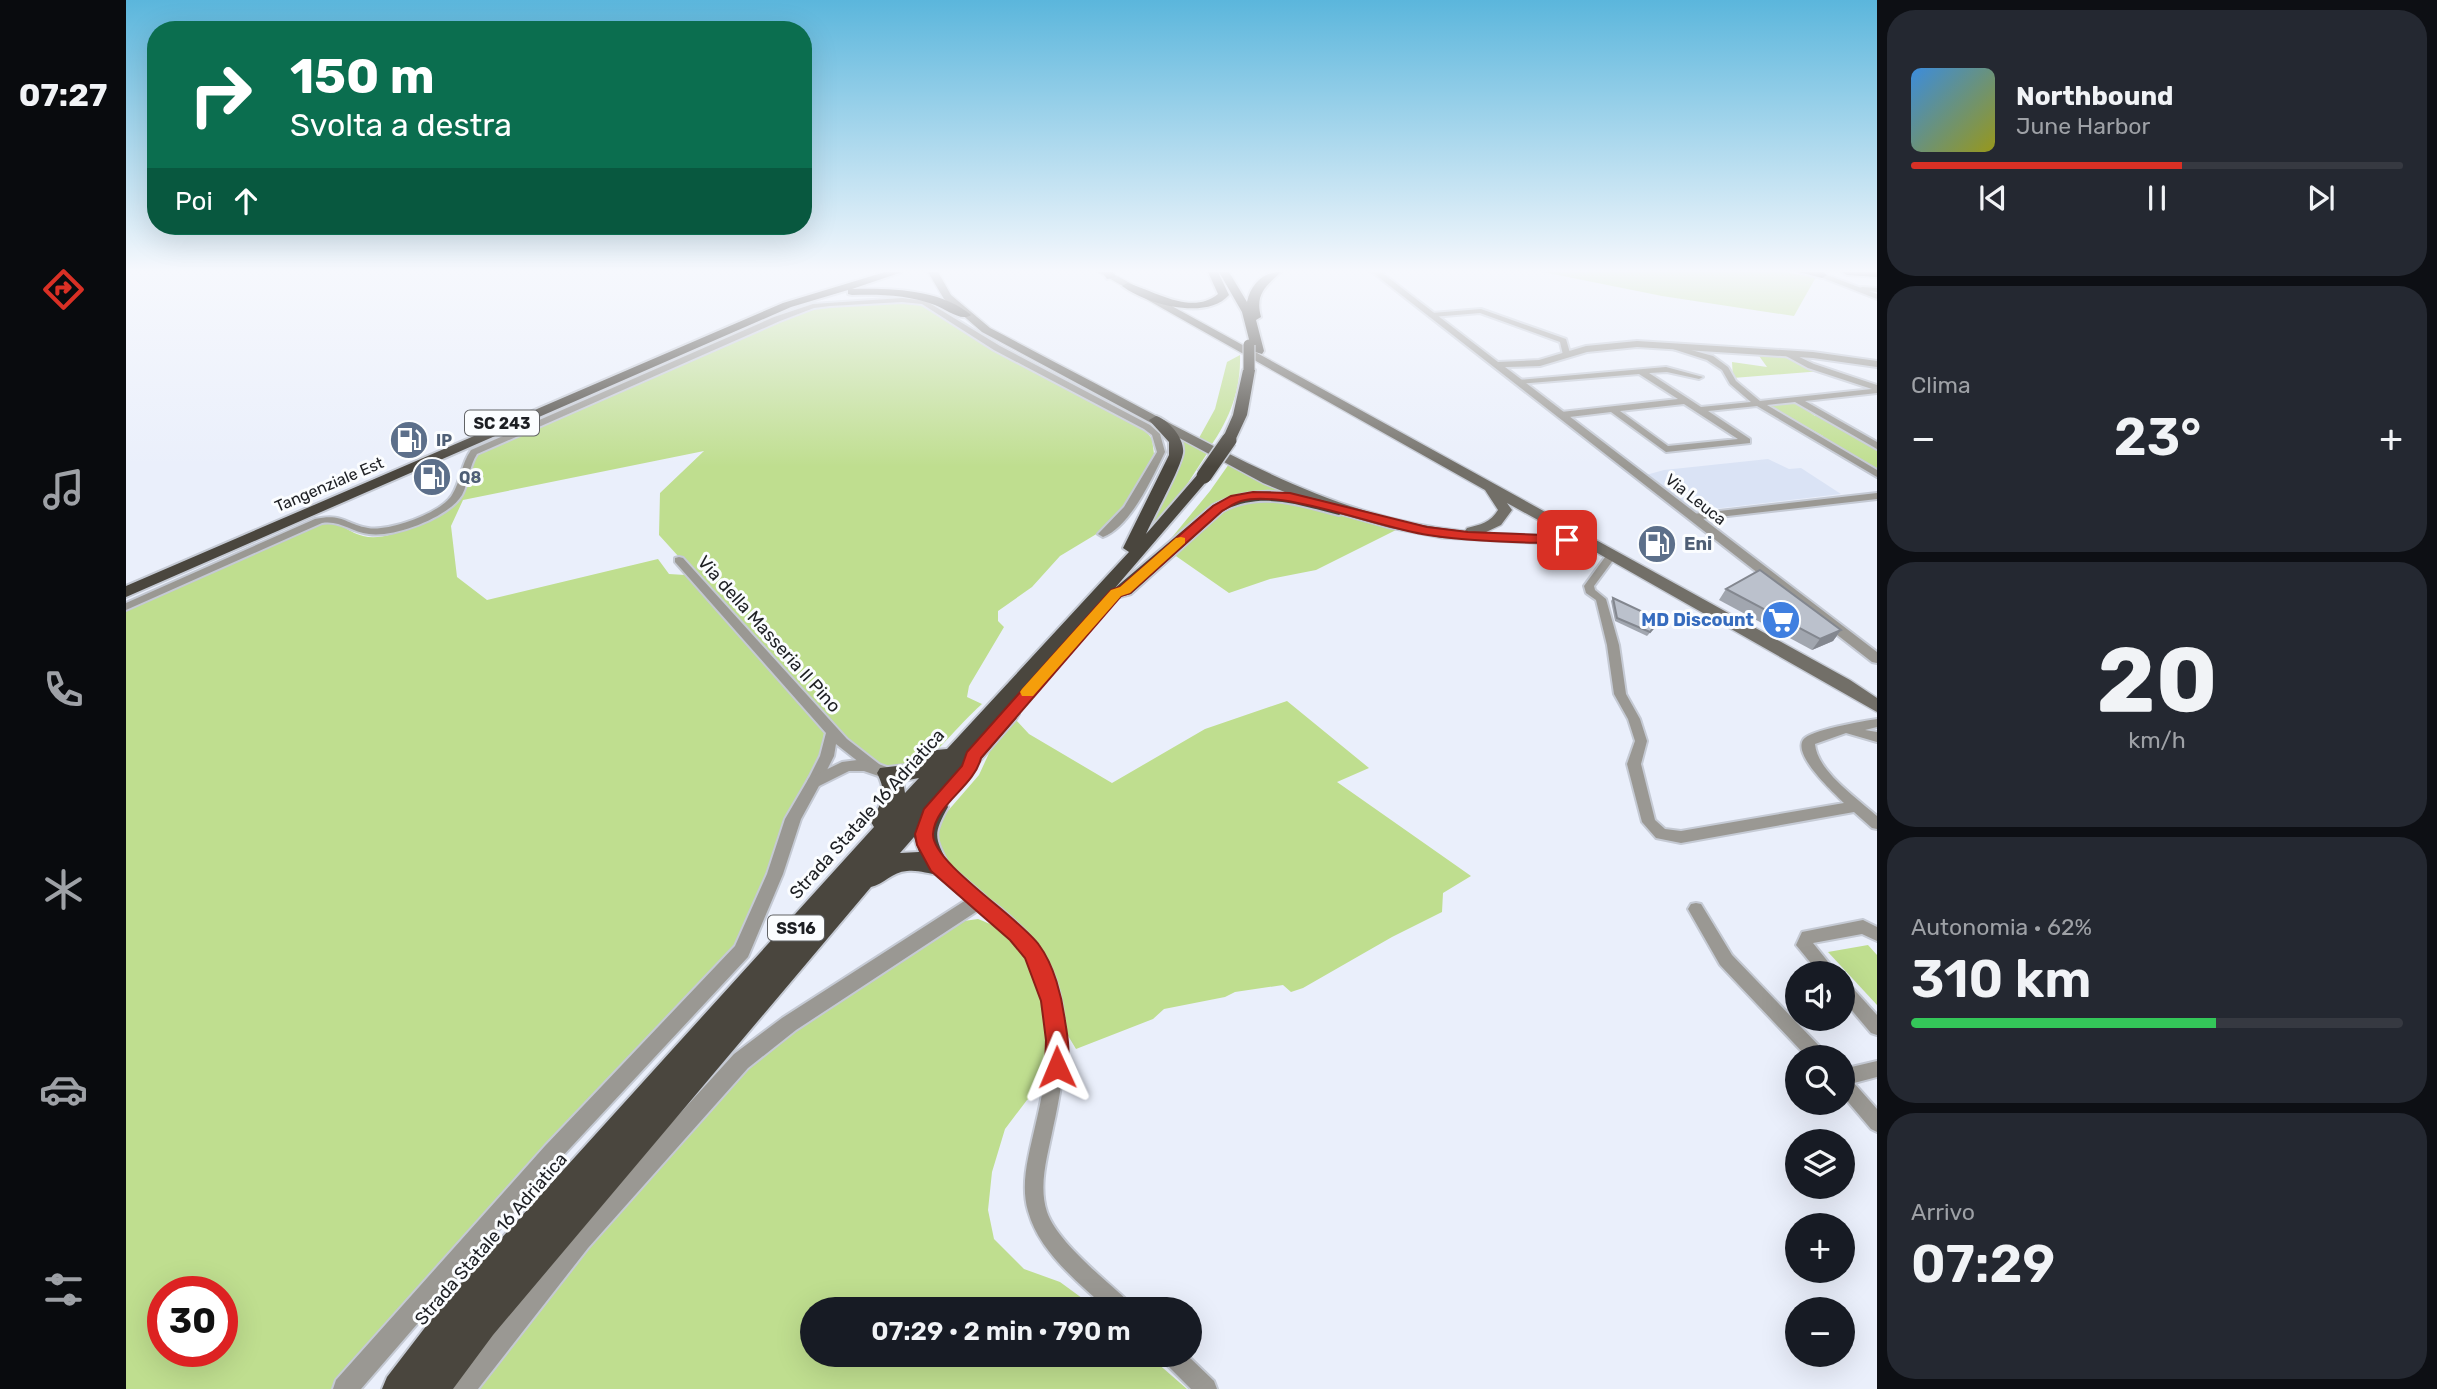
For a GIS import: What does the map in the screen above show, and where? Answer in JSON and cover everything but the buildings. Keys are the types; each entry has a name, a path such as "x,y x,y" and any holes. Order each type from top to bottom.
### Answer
{"highway":[{"name":"Tangenziale Est","path":"126,583 702,337"},
{"name":"Tangenziale Est","path":"126,592 712,337"},
{"name":"Strada Statale 16 Adriatica","path":"1251,337 1255,347"},
{"name":"Strada Statale 16 Adriatica","path":"432,1389 481,1323 796,956 973,756 1209,477 1249,419 1254,373 1253,337"},
{"path":"1255,347 1261,340 1260,337"},
{"path":"1156,420 1175,441 1176,455 1136,541 1105,583 1110,592 1125,590 1218,508 1235,498 1277,496 1339,510"},
{"name":"Strada Statale 16 Adriatica","path":"399,1389 461,1306 841,878 1001,703 1110,592"},
{"path":"880,770 916,772 933,764 984,713 1001,703"},
{"path":"937,866 926,845 926,823 970,768 973,756"},
{"path":"841,878 849,859 894,806 894,786 880,770"},
{"path":"796,956 827,931 875,874 908,861 928,862 937,866"}],"main road":[{"path":"998,337 1268,480 1339,510 1427,531 1468,536 1554,538 1606,552"},
{"path":"1219,337 1844,684 1877,706"},
{"path":"1427,531 1463,533 1488,527 1499,521 1505,510 1495,493 1484,484"},
{"path":"1844,684 1877,696"}],"street":[{"path":"126,607 319,521 331,518 345,520 368,532 395,529 451,503 459,492 469,458 474,452 734,337"},
{"path":"979,337 1156,434 1161,452 1117,524 1103,534"},
{"name":"Via Leuca","path":"1460,337 1877,659"},
{"path":"1551,337 1563,341 1566,354"},
{"path":"1671,345 1701,354 1725,369 1733,382 1757,403 1877,474"},
{"path":"1496,365 1540,363 1566,354 1609,346 1671,345 1877,364"},
{"path":"1723,349 1728,364 1725,369"},
{"path":"1789,354 1811,366 1877,390"},
{"path":"1518,382 1669,369 1699,377"},
{"path":"1612,409 1666,449 1747,441 1640,371"},
{"path":"1698,410 1877,390"},
{"path":"1795,399 1877,446"},
{"path":"1561,415 1685,401"},
{"path":"1693,517 1877,496"},
{"path":"1606,552 1589,586 1590,591 1601,599 1613,645 1619,694 1634,719 1641,741 1634,764 1648,822 1661,834 1681,837 1858,806"},
{"name":"Via della Masseria Il Pino","path":"679,560 849,749 880,770"},
{"path":"1877,723 1840,730 1814,739 1808,742 1807,748 1813,764 1877,824"},
{"path":"1840,730 1877,737"},
{"name":"Via della Masseria Il Pino","path":"814,782 827,756 833,731"},
{"path":"345,1389 552,1153 742,951 775,874 793,819 814,782 848,766 880,770"},
{"path":"937,866 1017,934 1034,953 1047,985 1055,1018 1058,1055 1035,1180 1039,1214 1049,1234 1110,1297"},
{"path":"463,1389 580,1240 741,1061 789,1024 979,901"},
{"path":"1696,909 1726,960 1807,1045"},
{"path":"1818,961 1804,945 1807,937 1863,927 1877,934"},
{"path":"1855,1002 1877,1027"},
{"path":"1855,1074 1877,1069"},
{"path":"1855,1097 1877,1123"},
{"path":"1183,1367 1206,1389"}],"shaded area":[{"path":"1768,459 1789,469 1801,468 1841,494 1696,511 1646,475 1664,470"}],"green space":[{"path":"740,337 976,337 1145,430 1152,439 1154,454 1113,524 1060,556 1032,587 998,611 998,621 1004,627 969,686 967,697 982,704 935,752 922,762 907,768 890,767 870,759 846,741 659,535 660,493 704,451 463,500 451,526 457,577 487,600 658,559 669,574 685,575 816,720 824,733 823,746 815,766 782,825 753,913 730,957 445,1256 331,1389 126,1389 126,610 317,524 338,524 356,534 374,537 410,528 455,504 462,496 474,457"},
{"path":"1757,353 1786,356 1822,371 1733,378 1732,362 1767,367"},
{"path":"1240,355 1239,380 1233,403 1210,447 1199,438 1215,409 1227,362"},
{"path":"1795,401 1815,416 1820,416 1877,449 1877,469 1858,461 1860,459 1766,404"},
{"path":"1177,437 1208,452 1184,489 1145,533"},
{"path":"1229,464 1294,495 1244,494 1228,498 1164,547 1210,491"},
{"path":"1262,498 1295,501 1398,529 1316,570 1270,579 1229,593 1173,554 1229,504"},
{"path":"1287,701 1369,768 1337,782 1471,876 1443,893 1442,912 1303,988 1291,992 1283,985 1235,992 1225,997 1164,1009 1153,1019 1076,1049 1061,1024 1047,963 941,861 935,831 940,820 979,775 990,751 1016,720 1029,734 1112,783 1205,729"},
{"path":"978,919 996,926 1022,947 1037,976 1049,1028 1049,1067 1042,1090 1027,1100 1005,1129 992,1172 988,1210 994,1239 1024,1269 1060,1282 1081,1297 800,1297 800,1367 1162,1367 1187,1389 478,1389 542,1299 732,1080 769,1048 914,951 964,921"},
{"path":"1868,945 1877,955 1877,1005 1855,981 1855,961 1836,961 1828,952"}],"slow traffic":[{"path":"1028,692 1116,593 1125,590 1181,541"}],"place":[{"name":"IP","path":"409,440"},
{"name":"Q8","path":"432,477"},
{"name":"Eni","path":"1657,544"},
{"name":"MD Discount","path":"1781,620"}],"route":[{"path":"1057,1067 1052,1001 1034,953 1017,934 937,866 929,853 924,834 931,814 970,768 973,756 1116,593 1125,590 1218,508 1235,498 1253,495 1290,497 1396,526 1427,531 1468,536 1567,540"}]}
